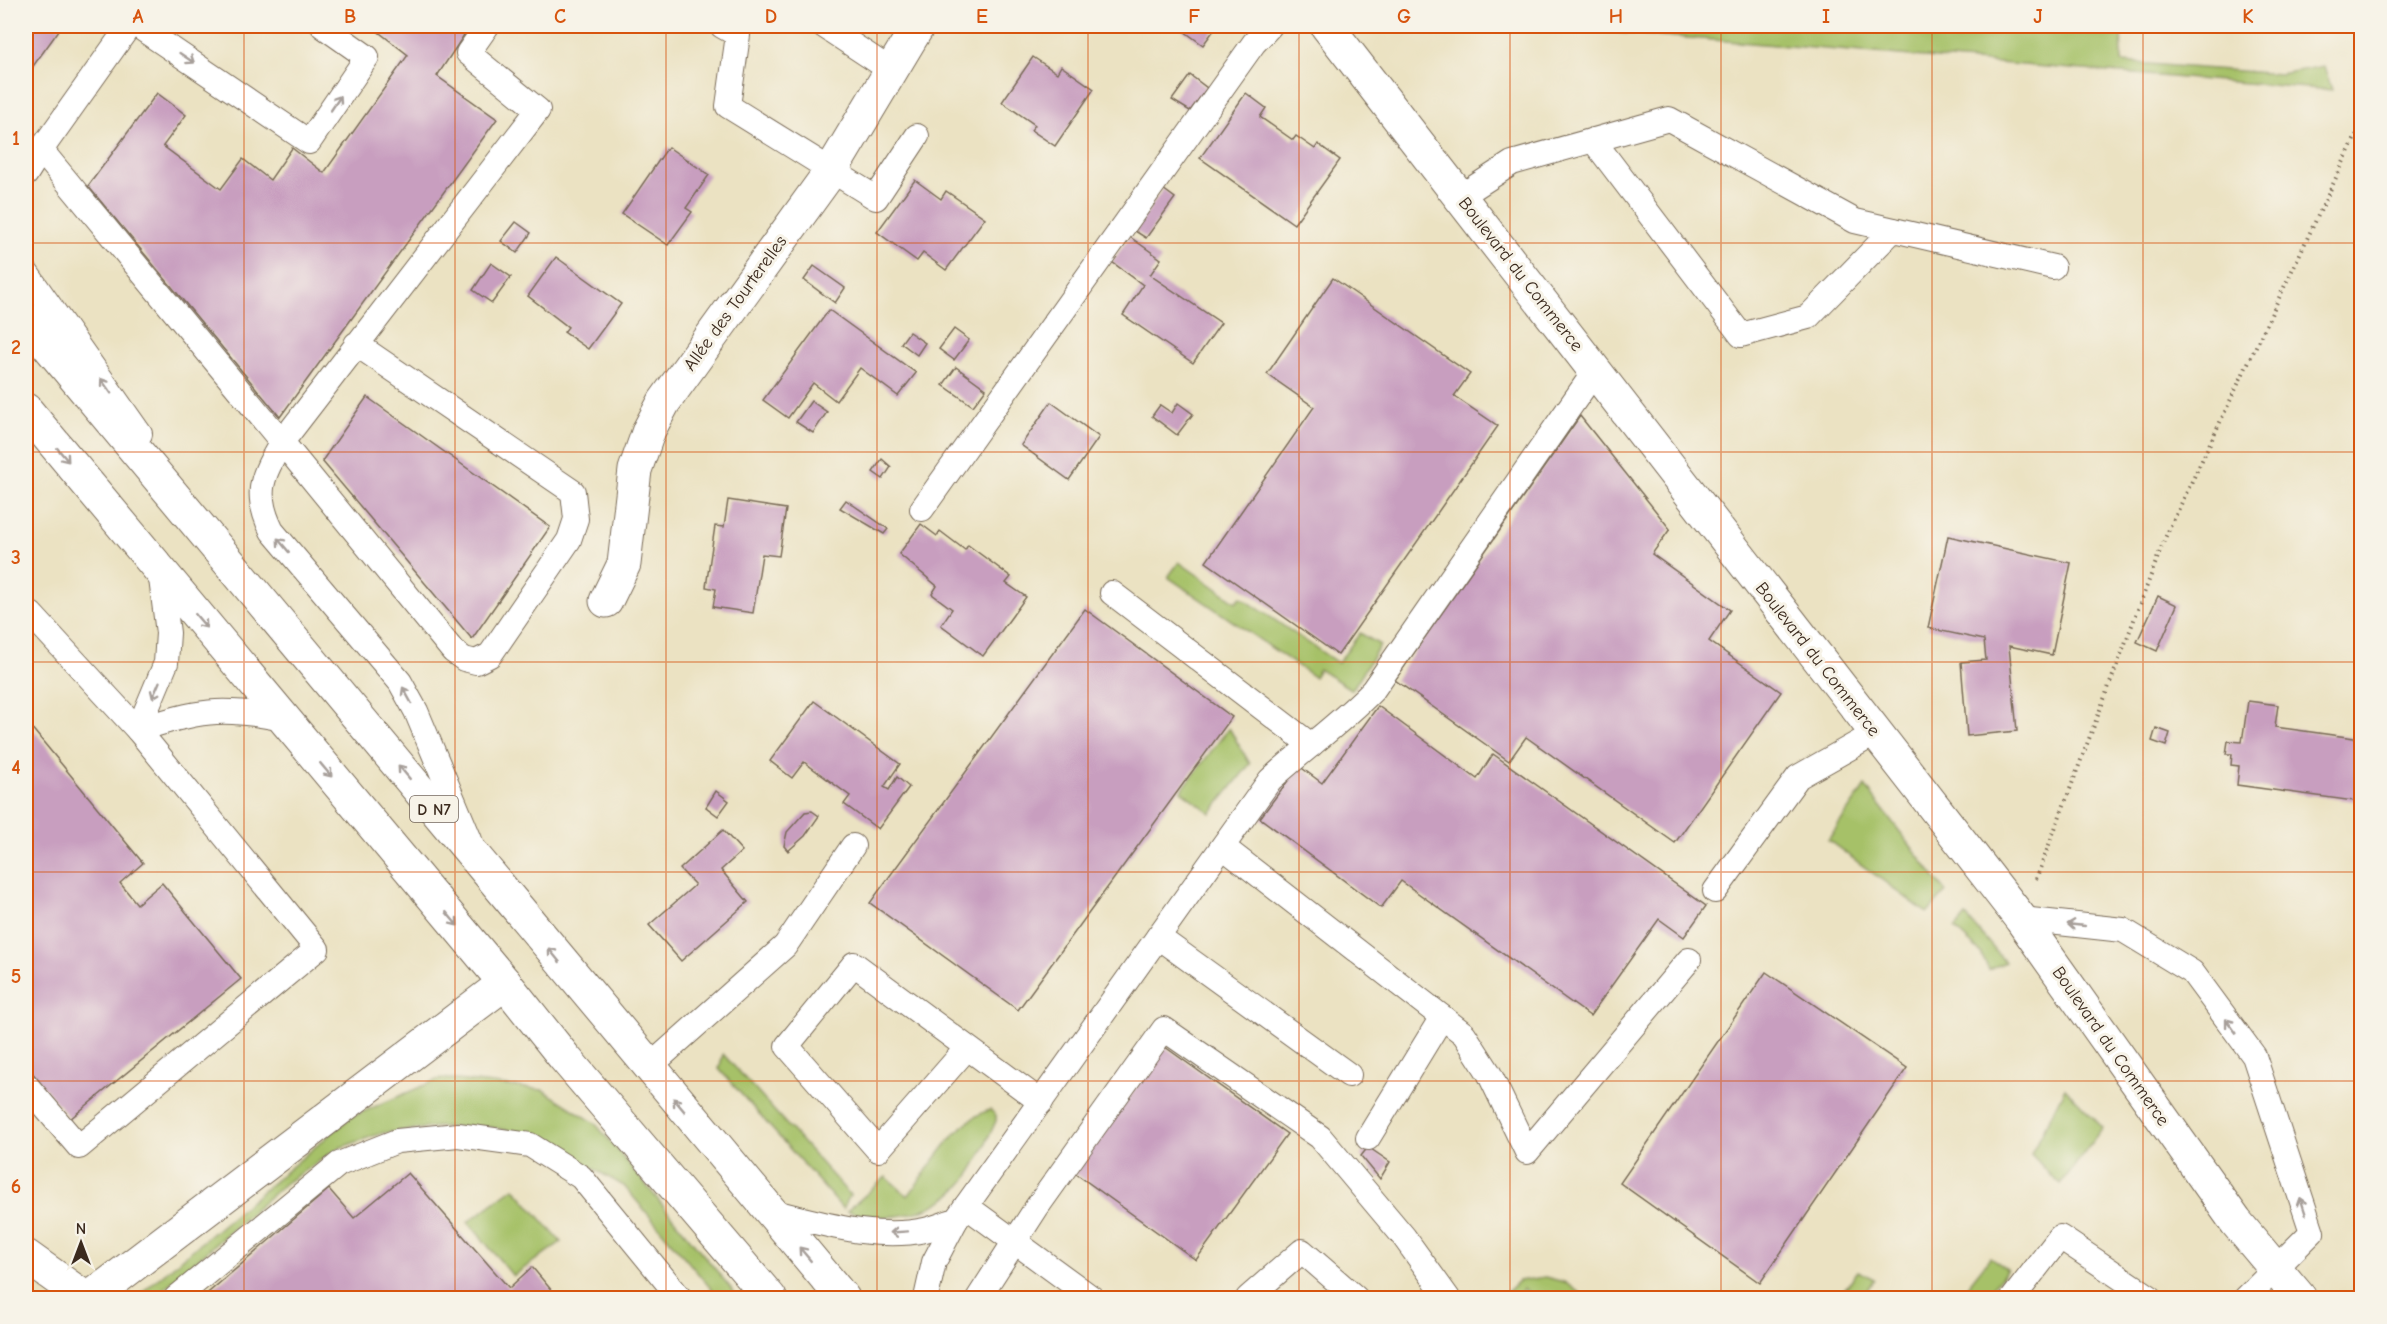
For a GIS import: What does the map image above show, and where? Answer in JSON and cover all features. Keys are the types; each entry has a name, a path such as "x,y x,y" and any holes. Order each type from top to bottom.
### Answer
{"street":[{"name":"Allée des Tourterelles","path":"606,601 624,564 635,470 659,411 831,171 918,26"},
{"name":"Boulevard du Commerce","path":"1327,26 2021,919 2236,1222 2300,1299"},
{"name":"D N7","path":"26,319 238,570 648,1068 843,1299"},
{"path":"26,410 505,982 564,1057 770,1299"},
{"path":"90,1299 505,982"},
{"path":"26,1256 85,1299"}],"lane":[{"path":"26,174 129,26"},
{"path":"138,26 309,142 367,57 322,26"},
{"path":"480,864 416,711 400,682 272,531 264,515 261,485 278,449 356,344 538,110 468,53 487,26"},
{"path":"722,26 738,35 728,106 876,198 917,136"},
{"path":"824,26 892,71"},
{"path":"922,509 1254,43 1270,26"},
{"path":"1461,196 1512,162 1668,119 1855,221 2053,267"},
{"path":"1593,140 1741,335 1808,317 1893,230"},
{"path":"41,150 278,449 453,651 464,659 476,662 490,655 569,540 576,519 573,492 356,344"},
{"path":"26,272 238,570"},
{"path":"926,1299 934,1262 961,1213 1270,780 1344,720 1373,690 1595,371"},
{"path":"138,730 166,663 168,633 160,571"},
{"path":"1112,593 1311,745"},
{"path":"26,619 31,614 138,730 317,949 79,1147 26,1085"},
{"path":"138,730 199,712 250,712 283,719"},
{"path":"1715,891 1798,777 1876,733"},
{"path":"648,1068 785,946 853,846"},
{"path":"1223,847 1464,1034 1483,1064 1527,1152 1689,960"},
{"path":"2021,919 2123,930 2192,972 2254,1056 2312,1232 2274,1267 2246,1299"},
{"path":"1158,937 1349,1076"},
{"path":"967,1048 878,1150 786,1046 854,964 1041,1102"},
{"path":"1368,1138 1442,1017"},
{"path":"981,1299 979,1297 1037,1207 1164,1029 1320,1137 1404,1237 1448,1299"},
{"path":"176,1299 339,1164 397,1141 458,1135 530,1145 581,1177 680,1299"},
{"path":"769,1212 852,1229 890,1233 924,1230 961,1213"},
{"path":"961,1213 1016,1242 1092,1299"},
{"path":"2013,1299 2060,1237 2151,1299"},
{"path":"1248,1299 1302,1251 1356,1299"}],"path":[{"path":"2021,919 2165,538 2361,123"}],"green space":[{"path":"1540,26 2121,26 2122,62 2280,74 2324,66 2332,90"},
{"path":"1179,562 1236,602 1241,597 1338,663 1360,633 1380,645 1352,690 1319,669 1314,677 1168,577"},
{"path":"1229,728 1250,764 1211,813 1181,791"},
{"path":"1865,786 1946,892 1927,913 1828,840"},
{"path":"1966,916 2005,962 1989,970 1980,952 1955,929"},
{"path":"723,1054 850,1195 843,1209 719,1069"},
{"path":"441,1078 543,1090 595,1123 739,1298 719,1298 624,1186 536,1136 490,1127 437,1127 382,1133 339,1148 287,1182 153,1298 135,1298 351,1117"},
{"path":"2065,1088 2103,1128 2060,1185 2031,1154"},
{"path":"990,1110 996,1115 996,1121 979,1159 966,1179 941,1201 912,1213 896,1216 880,1217 847,1211 886,1177 908,1196 955,1134 966,1123"},
{"path":"514,1188 561,1242 513,1276 468,1222"},
{"path":"1990,1257 2007,1269 1985,1298 1958,1298"},
{"path":"1858,1271 1874,1279 1862,1298 1838,1298"},
{"path":"1545,1277 1564,1282 1587,1298 1537,1298 1523,1289 1516,1298 1501,1298 1519,1281"}],"building":[{"path":"26,26 62,26 26,76"},
{"path":"371,26 470,26 437,76 497,119 280,417 88,186 157,93 186,115 163,146 221,189 243,159 270,180 292,148 324,173 408,55"},
{"path":"1177,26 1217,26 1203,45"},
{"path":"1033,57 1057,73 1061,66 1094,89 1055,146 1031,130 1035,125 1002,102"},
{"path":"1190,75 1207,88 1190,111 1172,100"},
{"path":"1246,93 1266,108 1260,117 1293,140 1296,136 1315,149 1318,144 1340,160 1294,224 1200,158"},
{"path":"668,147 709,175 686,208 692,212 668,245 622,214"},
{"path":"915,180 941,199 946,191 985,218 946,270 923,253 917,261 877,232"},
{"path":"1163,189 1175,198 1146,238 1135,231"},
{"path":"516,222 531,233 517,253 501,241"},
{"path":"1130,237 1161,259 1150,275 1221,323 1193,363 1123,315 1143,285 1112,262"},
{"path":"556,257 621,304 588,349 564,332 568,327 528,296"},
{"path":"491,263 511,277 492,303 473,290"},
{"path":"814,266 845,288 835,303 804,280"},
{"path":"1333,278 1470,374 1454,396 1498,426 1338,655 1206,562 1314,407 1267,374"},
{"path":"829,310 916,373 898,396 860,368 836,401 813,383 788,418 763,400"},
{"path":"954,329 969,340 954,360 939,349"},
{"path":"909,332 925,343 917,355 901,343"},
{"path":"956,367 986,389 973,406 943,385"},
{"path":"367,397 550,527 472,639 322,461"},
{"path":"811,401 827,412 813,433 796,422"},
{"path":"1051,402 1099,437 1069,480 1021,445"},
{"path":"1178,403 1193,414 1177,435 1152,416 1160,405 1172,413"},
{"path":"1580,416 1670,529 1652,554 1730,610 1709,641 1781,692 1675,843 1526,737 1509,761 1395,680"},
{"path":"882,459 891,467 883,479 873,472"},
{"path":"728,500 786,509 779,556 762,554 753,613 713,607 716,589 706,587 715,526 724,527"},
{"path":"846,500 888,529 884,534 840,508"},
{"path":"921,524 937,536 940,531 965,550 968,545 1011,577 1006,583 1026,597 983,656 941,625 952,609 932,594 937,586 899,554"},
{"path":"1948,536 2071,563 2052,655 2009,646 2017,731 1967,736 1961,662 1986,660 1984,640 1928,628"},
{"path":"2158,596 2177,605 2157,651 2137,642"},
{"path":"1085,609 1232,717 1018,1010 870,903"},
{"path":"814,701 900,764 884,787 889,790 897,777 909,787 878,829 844,804 850,796 804,762 792,778 770,761"},
{"path":"2248,701 2278,705 2275,727 2361,739 2361,802 2237,785 2239,766 2231,765 2232,754 2226,754 2228,741 2242,742"},
{"path":"1378,706 1477,779 1493,754 1706,906 1684,937 1659,919 1590,1016 1401,881 1381,908 1260,818 1299,766 1322,783"},
{"path":"26,721 143,863 120,883 137,904 162,883 241,979 70,1119 26,1065"},
{"path":"2156,728 2170,733 2166,746 2152,741"},
{"path":"716,791 729,801 718,816 706,807"},
{"path":"812,811 819,816 805,836 788,851 784,846 787,832 805,812"},
{"path":"723,830 742,851 721,870 748,902 681,961 649,925 695,885 680,869"},
{"path":"1766,972 1907,1068 1760,1283 1620,1183"},
{"path":"1165,1047 1287,1134 1196,1260 1075,1173"},
{"path":"1368,1147 1390,1162 1380,1179 1361,1156"},
{"path":"408,1173 509,1288 532,1267 558,1298 202,1298 329,1189 354,1218"}]}
